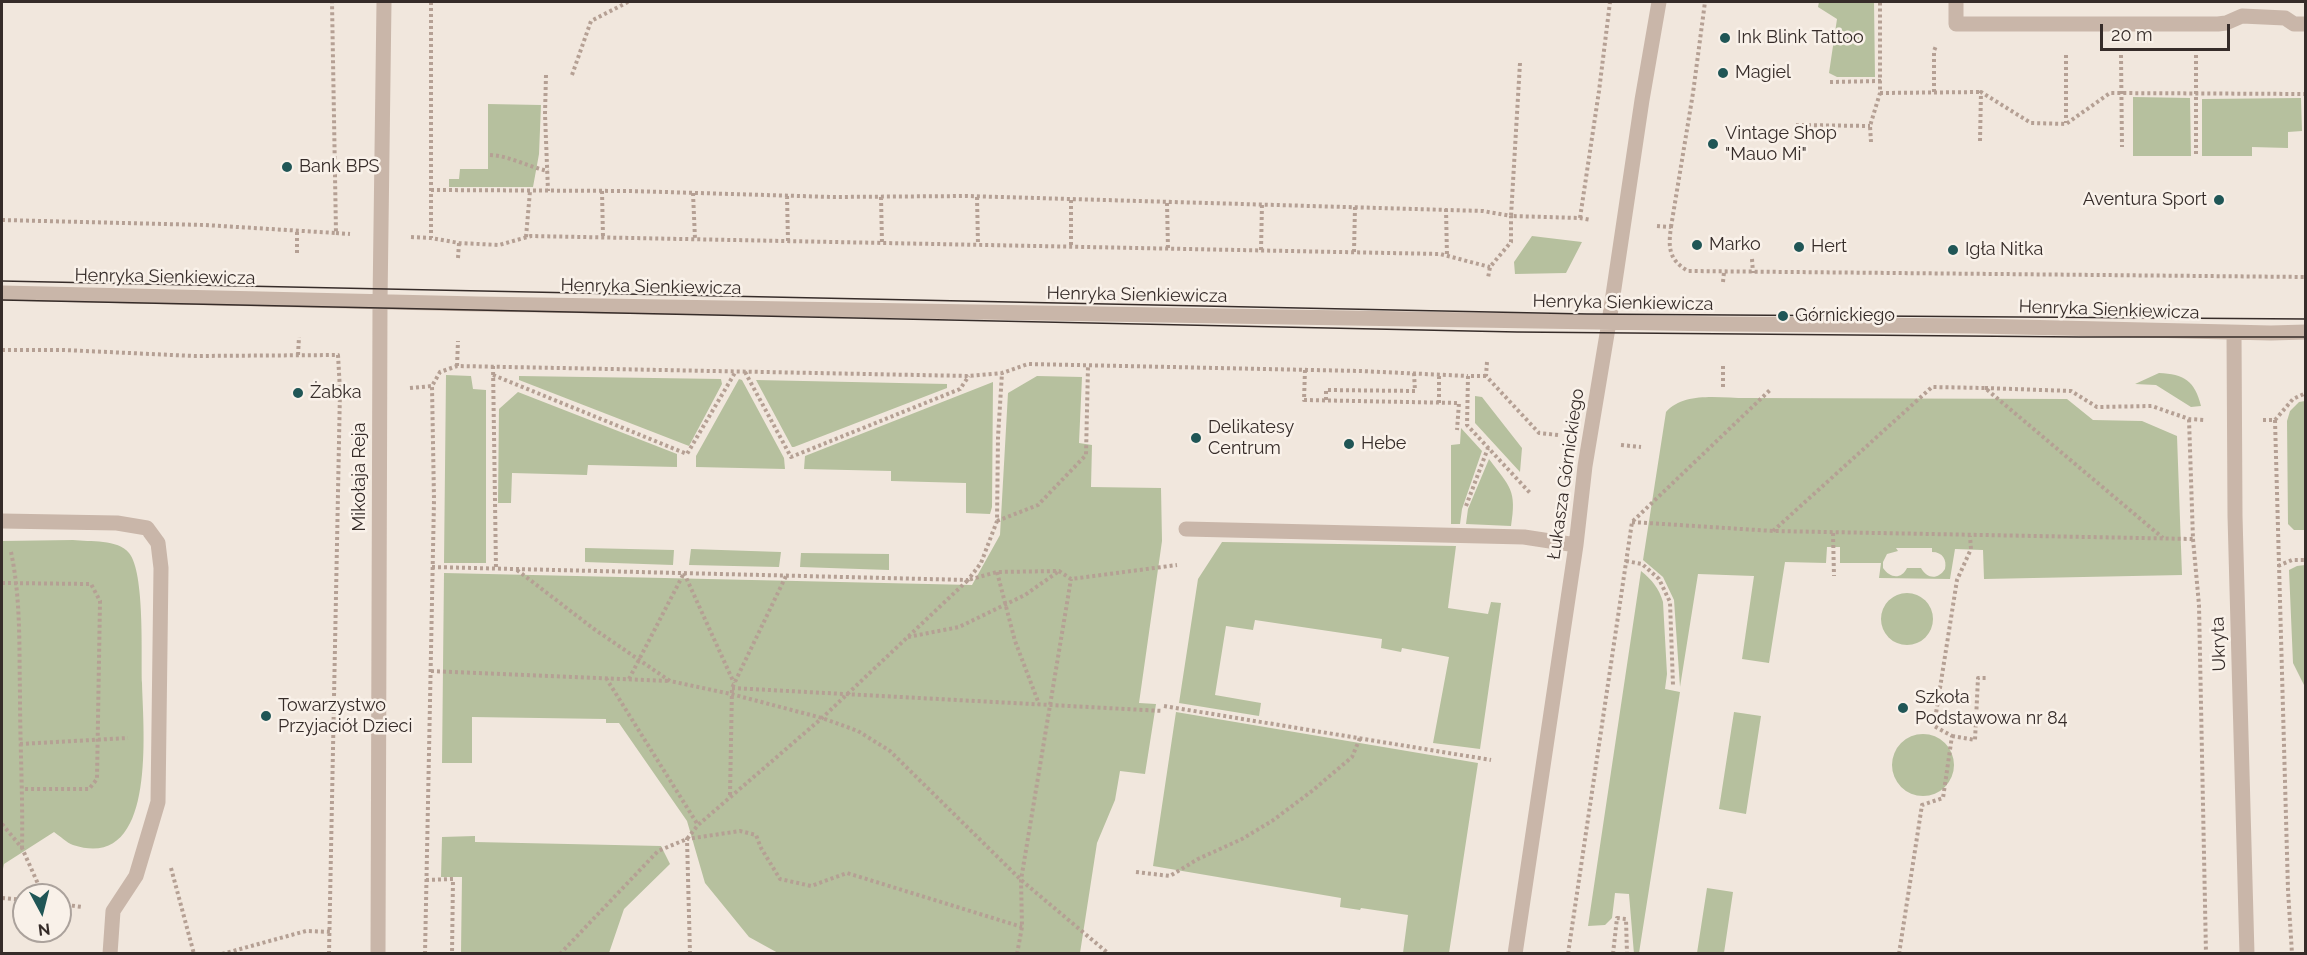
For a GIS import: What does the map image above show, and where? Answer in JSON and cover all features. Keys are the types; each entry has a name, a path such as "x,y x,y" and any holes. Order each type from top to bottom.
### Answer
{"street":[{"name":"Mikołaja Reja","path":"378,954 380,302 384,2"},
{"name":"Łukasza Górnickiego","path":"1515,954 1576,545 1585,466 1659,2"},
{"path":"1956,2 1956,24 2195,24 2226,23 2242,16 2285,18 2295,24 2306,24"},
{"name":"Henryka Sienkiewicza","path":"2,293 380,302 1976,326 2234,333 2306,332"},
{"name":"Ukryta","path":"2234,333 2235,516 2247,954"},
{"name":"Henryka Sienkiewicza","path":"2271,333 2306,339"},
{"path":"2,521 117,523 147,528 158,543 161,568 158,802 136,876 113,911 110,954"},
{"path":"1186,529 1524,537 1576,545"}],"path":[{"path":"2,220 205,225 336,233 332,2"},
{"path":"431,2 431,238 459,243 499,245 526,237 603,237 1440,254 1490,267"},
{"path":"572,75 591,21 628,2"},
{"path":"1580,218 1610,2"},
{"path":"1705,2 1693,93 1668,244 1677,264 1688,271 2306,277"},
{"path":"1871,142 1870,126 1880,93 1881,81 1880,2"},
{"path":"2066,23 2066,124"},
{"path":"2120,23 2122,147"},
{"path":"1934,92 1934,51 1940,37 1956,24"},
{"path":"2195,24 2196,156"},
{"path":"1488,278 1490,267 1511,242 1520,63"},
{"path":"546,75 548,191"},
{"path":"1830,82 1881,81"},
{"path":"1880,93 1981,92 2031,123 2066,124 2110,93 2306,94 2306,101"},
{"path":"1980,141 1981,92"},
{"path":"1796,124 1870,126"},
{"path":"490,155 548,171"},
{"path":"431,190 602,191 787,196 977,196 1446,209 1483,211 1511,216 1591,220"},
{"path":"526,237 531,191"},
{"path":"602,191 603,237"},
{"path":"693,193 695,239"},
{"path":"787,196 788,241"},
{"path":"977,196 978,245"},
{"path":"881,197 882,243"},
{"path":"1071,200 1071,246"},
{"path":"1167,202 1168,249"},
{"path":"1261,250 1262,204"},
{"path":"1354,207 1354,252"},
{"path":"1446,209 1447,256"},
{"path":"1657,226 1671,227"},
{"path":"297,232 297,254"},
{"path":"458,258 459,243"},
{"path":"1752,260 1753,273"},
{"path":"1723,282 1724,272"},
{"path":"298,355 299,337"},
{"path":"458,341 458,366"},
{"path":"2,350 64,350 194,356 338,356 340,390 329,954"},
{"path":"1487,362 1486,376 1539,433 1558,435"},
{"path":"425,954 434,500 432,386 440,372 458,366 493,366 969,376 1002,374 1028,364 1486,376"},
{"path":"493,366 496,569"},
{"path":"997,521 1038,505 1086,455 1088,366"},
{"path":"1723,366 1723,390"},
{"path":"1305,370 1305,400 1459,403 1457,430"},
{"path":"493,375 687,454 736,371"},
{"path":"744,372 791,457 960,389 969,376"},
{"path":"1326,400 1326,390 1415,391 1414,373"},
{"path":"690,954 687,839 698,825 730,796 847,695 968,580 981,563 997,521 998,437 1002,374"},
{"path":"1439,375 1439,403"},
{"path":"1468,376 1467,425 1531,494"},
{"path":"409,388 432,386"},
{"path":"1773,531 1932,387 2071,392 2097,407 2152,406 2189,419 2205,420"},
{"path":"1985,388 2164,539"},
{"path":"340,390 358,389"},
{"path":"1568,954 1632,522 1770,390"},
{"path":"2292,954 2288,890 2275,420 2293,399 2306,393"},
{"path":"2189,419 2193,539 2199,605 2206,954"},
{"path":"2264,420 2275,420"},
{"path":"1621,444 1641,447"},
{"path":"1460,535 1465,508 1488,448"},
{"path":"1632,522 1833,533 2193,539"},
{"path":"1833,533 1834,576"},
{"path":"1971,536 1971,549 1957,580 1934,726 1952,736 1975,740 1978,678 1986,678"},
{"path":"2278,566 2292,560 2306,560"},
{"path":"1626,561 1642,564 1659,579 1670,602 1673,686"},
{"path":"432,567 968,580 997,572 1059,571 1071,579 1177,565"},
{"path":"517,569 594,629 670,681"},
{"path":"906,638 959,627 1006,606 1059,571"},
{"path":"997,572 1015,641 1039,704"},
{"path":"629,679 684,573"},
{"path":"684,573 734,683"},
{"path":"730,796 731,691 786,576"},
{"path":"1017,954 1022,927 1021,880 1071,579"},
{"path":"2,583 91,584 100,601 97,779 89,789 23,789"},
{"path":"18,583 20,744 23,789 22,848"},
{"path":"431,671 670,681 731,691 822,717 858,731 890,751 1021,880 1109,954"},
{"path":"606,678 698,825"},
{"path":"731,691 1164,708 1491,760"},
{"path":"1899,954 1923,805 1943,798 1952,736"},
{"path":"20,744 99,738 159,737"},
{"path":"1136,872 1170,876 1242,839 1272,821 1352,757 1360,738"},
{"path":"2,824 22,848 38,883"},
{"path":"560,954 658,851 687,839 740,831 756,836 780,879 811,886 847,873 1022,927"},
{"path":"171,866 194,954"},
{"path":"426,880 453,879 452,954"},
{"path":"1613,954 1617,918 1626,919 1627,954"},
{"path":"222,954 306,931 330,932"}],"green space":[{"path":"1819,2 1874,2 1875,77 1837,77 1829,73 1837,19 1818,7"},
{"path":"2133,97 2190,98 2191,156 2133,156"},
{"path":"2301,98 2302,131 2288,132 2288,148 2252,147 2252,156 2202,156 2202,99"},
{"path":"488,104 541,105 539,154 533,187 449,187 449,179 459,179 460,169 488,169"},
{"path":"1532,236 1582,242 1566,273 1515,274 1514,262"},
{"path":"2159,373 2175,375 2187,380 2195,390 2201,406 2191,407 2156,385 2135,384"},
{"path":"446,375 471,376 473,389 486,390 486,563 444,563"},
{"path":"519,376 721,379 722,384 689,446 519,380"},
{"path":"1037,376 1082,377 1079,443 1092,445 1091,487 1161,488 1162,541 1139,703 1156,704 1145,774 1120,771 1115,800 1097,843 1080,953 778,953 749,937 705,883 687,821 619,723 606,723 606,719 472,717 472,763 442,763 444,573 972,585 1000,535 1008,393"},
{"path":"739,379 742,380 784,458 785,469 696,467 696,456"},
{"path":"756,380 947,384 947,388 792,447"},
{"path":"993,382 992,507 990,514 966,513 966,483 891,481 891,471 804,469 805,456"},
{"path":"518,392 677,454 677,467 588,465 587,475 512,473 511,503 498,503 499,409"},
{"path":"1475,396 1482,397 1522,448 1520,472 1475,423"},
{"path":"1693,398 2067,399 2093,420 2142,421 2177,436 2182,575 1984,579 1983,550 1955,549 1950,579 1879,578 1881,563 1840,563 1840,547 1827,547 1826,563 1785,562 1769,663 1742,659 1754,576 1698,574 1680,687 1674,600 1663,577 1643,560 1666,412 1674,405","holes":["1896,548 1932,548 1932,552 1941,555 1945,563 1945,569 1939,575 1933,577 1921,568 1907,568 1899,576 1892,576 1883,568 1887,554 1898,551"]},
{"path":"2305,401 2305,530 2294,530 2288,524 2287,421 2290,411 2299,402"},
{"path":"1461,428 1482,451 1462,509 1460,524 1451,524 1451,445 1460,444"},
{"path":"1489,459 1507,483 1512,496 1511,526 1466,524 1468,509"},
{"path":"73,540 118,545 129,553 138,578 144,732 140,792 132,818 120,838 100,848 73,845 54,832 4,864 2,874 2,541"},
{"path":"1222,542 1456,546 1448,608 1488,614 1491,602 1501,603 1480,749 1433,743 1449,657 1402,648 1401,652 1381,648 1382,639 1255,620 1253,630 1226,626 1215,695 1261,703 1259,716 1179,703 1198,579"},
{"path":"585,548 674,550 673,565 585,562"},
{"path":"691,549 781,552 779,567 689,565"},
{"path":"801,553 889,554 889,570 800,567"},
{"path":"2306,565 2305,687 2293,663 2289,570"},
{"path":"1641,571 1655,585 1663,602 1667,674 1665,689 1680,692 1639,953 1634,954 1629,894 1615,893 1612,918 1605,925 1588,926"},
{"path":"1902,593 1912,593 1926,600 1933,619 1926,638 1912,645 1902,645 1892,641 1885,634 1881,624 1881,614 1885,604 1892,597"},
{"path":"1176,712 1478,763 1449,953 1403,953 1408,915 1340,907 1341,898 1153,866"},
{"path":"1734,712 1761,716 1746,814 1719,809"},
{"path":"1923,734 1935,736 1945,743 1952,753 1954,765 1952,777 1945,787 1935,794 1923,796 1911,794 1901,787 1894,777 1892,765 1894,753 1901,743 1911,736"},
{"path":"475,836 475,842 661,846 670,864 624,909 609,953 461,953 462,877 441,877 442,837"},
{"path":"1707,888 1733,892 1724,953 1697,953"}],"tram line":[{"path":"2,281 1587,314 2306,319"},
{"path":"2,300 1517,332 2306,337"}],"place":[{"name":"Ink Blink Tattoo","path":"1725,38"},
{"name":"Magiel","path":"1723,73"},
{"name":"Vintage Shop \"Mauo Mi\"","path":"1713,144"},
{"name":"Bank BPS","path":"287,167"},
{"name":"Aventura Sport","path":"2219,200"},
{"name":"Marko","path":"1697,245"},
{"name":"Hert","path":"1799,247"},
{"name":"Igła Nitka","path":"1953,250"},
{"name":"Górnickiego","path":"1783,316"},
{"name":"Żabka","path":"298,393"},
{"name":"Delikatesy Centrum","path":"1196,438"},
{"name":"Hebe","path":"1349,444"},
{"name":"Szkoła Podstawowa nr 84","path":"1903,708"},
{"name":"Towarzystwo Przyjaciół Dzieci","path":"266,716"}]}
